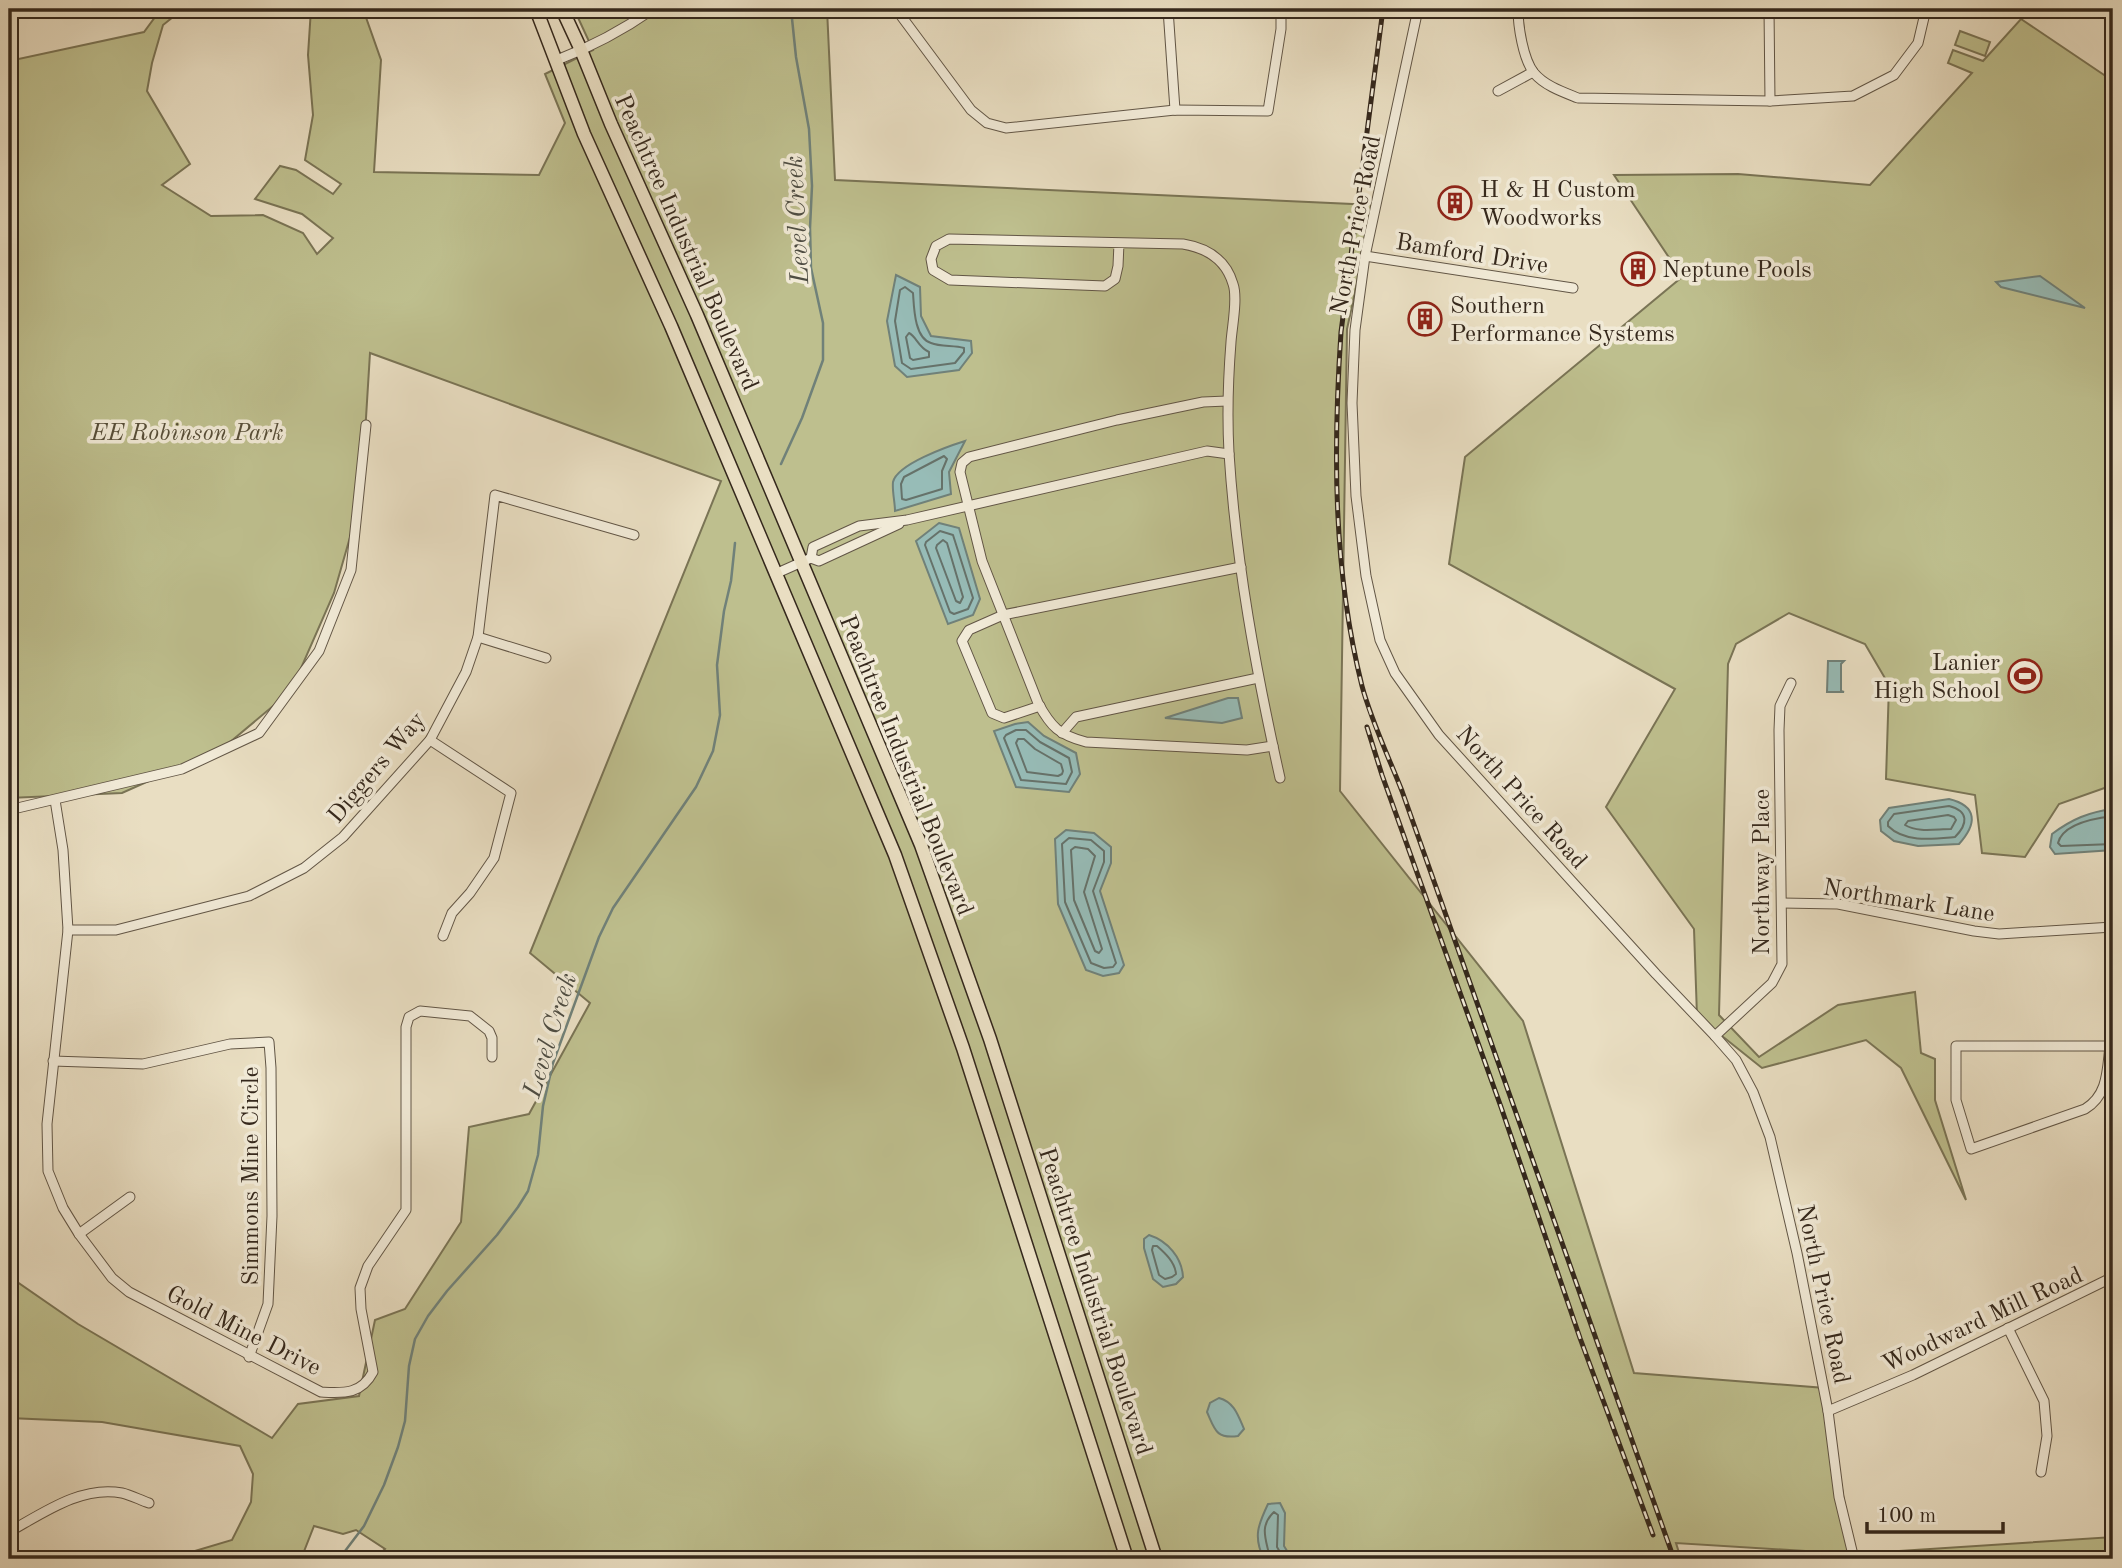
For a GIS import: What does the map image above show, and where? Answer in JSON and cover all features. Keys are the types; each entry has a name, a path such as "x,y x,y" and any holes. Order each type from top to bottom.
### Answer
{"highway":[{"name":"Peachtree Industrial Boulevard","path":"536,9 584,134 671,326 895,855 963,1048 1127,1559"},
{"name":"Peachtree Industrial Boulevard","path":"562,9 806,560 921,845 990,1039 1156,1559"}],"street":[{"path":"557,60 629,26 653,9"},
{"path":"896,9 971,110 987,123 1006,128 1175,110 1268,111 1281,29 1281,9"},
{"path":"1168,9 1175,110"},
{"name":"North Price Road","path":"1418,9 1364,256 1355,330 1353,420 1356,496 1366,576 1380,640 1395,673 1439,735 1656,974 1716,1036 1736,1060 1753,1092 1770,1137 1799,1264 1828,1411 1839,1497 1854,1559"},
{"path":"1518,9 1518,34 1533,72 1551,87 1578,98 1770,101 1853,96 1894,75 1919,43 1926,9"},
{"path":"1769,9 1770,101"},
{"path":"1499,91 1533,72"},
{"path":"1119,243 1115,279 1105,286 950,280 933,270 931,259 936,246 949,239 1183,244 1202,247 1226,267 1235,288 1227,401 1229,454 1241,567 1258,678 1280,778"},
{"name":"Bamford Drive","path":"1364,256 1573,288"},
{"path":"1227,401 1203,402 1129,418 969,457 962,463 960,472 982,561 1047,721 1062,733 1086,742 1247,750 1273,746"},
{"path":"9,810 182,769 259,733 319,651 351,570 366,425"},
{"path":"806,560 813,547 859,526 906,520 1207,451 1229,454"},
{"name":"Diggers Way","path":"68,930 116,930 248,896 304,867 343,837 430,740 466,673 478,637 495,495 634,534"},
{"path":"775,574 806,560 819,561 906,520"},
{"path":"1040,706 1004,718 992,713 962,641 969,630 1003,615 1241,567"},
{"path":"478,637 547,658"},
{"path":"1062,733 1076,717 1258,678"},
{"name":"Northway Place","path":"1716,1036 1772,983 1782,964 1779,730 1780,706 1791,682"},
{"path":"430,740 512,793 494,858 470,893 452,913 443,936"},
{"name":"Gold Mine Drive","path":"55,800 64,850 68,930 47,1124 48,1171 62,1208 79,1234 112,1278 130,1292 249,1357 321,1392 345,1392 362,1387 373,1373 360,1289 368,1266 406,1210 406,1027 409,1017 420,1011 470,1016 489,1031 492,1038 492,1057"},
{"name":"Northmark Lane","path":"1783,903 1838,904 1998,934 2113,926"},
{"name":"Simmons Mine Circle","path":"53,1061 143,1064 230,1044 269,1042 272,1216 268,1304 249,1357"},
{"path":"1956,1046 2112,1046 2106,1084 2094,1104 1971,1149 1956,1100 1956,1046"},
{"path":"79,1234 130,1197"},
{"name":"Woodward Mill Road","path":"1828,1411 1913,1375 2113,1277"},
{"path":"2008,1328 2044,1401 2047,1436 2041,1472"},
{"path":"9,1532 87,1493 121,1493 149,1503"}],"green space":[{"name":"EE Robinson Park","path":"161,9 183,9 163,25 147,91 190,164 162,185 211,216 263,215 303,233 317,254 333,238 302,214 255,199 280,166 296,170 333,194 341,184 305,160 313,115 308,55 311,9 363,9 381,60 374,172 539,175 565,123 545,74 593,50 574,9 827,9 835,180 1374,205 1347,329 1340,791 1523,1021 1634,1373 1825,1388 1853,1554 2113,1537 2113,1559 1853,1559 1852,1554 1676,1543 1681,1559 375,1559 385,1549 356,1530 343,1534 314,1526 301,1559 168,1559 232,1540 251,1502 253,1474 240,1446 102,1422 9,1418 9,1267 13,1279 78,1324 272,1438 298,1404 359,1396 375,1320 405,1309 461,1222 469,1127 529,1114 590,1003 530,953 721,481 370,353 361,499 334,593 291,691 223,748 122,793 9,798 9,61 144,32"},
{"path":"2021,19 2113,81 2113,785 2059,804 2025,857 1982,853 1975,795 1886,779 1889,685 1865,644 1789,613 1736,644 1728,664 1719,1015 1759,1057 1838,1005 1915,992 1921,1053 1935,1059 1935,1100 1966,1200 1901,1068 1866,1040 1762,1068 1697,1016 1694,929 1606,807 1675,689 1449,564 1465,457 1682,277 1614,175 1738,174 1870,185 1972,73 1948,63 1953,50 1983,61"},
{"path":"1960,31 1990,42 1985,56 1955,45"}],"water":[{"path":"896,275 920,287 921,316 931,336 971,341 972,353 959,370 907,377 895,366 887,321"},
{"path":"2040,276 2085,308 2001,287 1996,282"},
{"path":"965,441 949,472 951,494 895,511 893,482 897,475 913,462"},
{"path":"939,523 959,528 980,599 973,615 948,624 916,541"},
{"path":"1828,661 1844,661 1841,664 1841,691 1844,692 1827,692"},
{"path":"1228,698 1238,698 1242,718 1222,723 1165,718"},
{"path":"1028,722 1044,736 1076,753 1080,774 1069,792 1016,787 994,731"},
{"path":"1949,799 1965,806 1972,817 1969,830 1959,844 1918,846 1894,841 1881,831 1880,820 1889,808"},
{"path":"2113,809 2113,850 2055,854 2050,847 2052,834 2067,824 2088,814"},
{"path":"1066,830 1094,833 1111,847 1111,863 1100,891 1124,965 1119,973 1103,976 1086,970 1058,904 1055,839"},
{"path":"1149,1235 1162,1241 1177,1257 1183,1277 1176,1284 1163,1287 1153,1279 1144,1248 1144,1239"},
{"path":"1219,1398 1232,1406 1237,1414 1244,1429 1238,1436 1225,1436 1217,1432 1212,1424 1207,1412 1210,1403"},
{"path":"1280,1503 1285,1513 1284,1546 1292,1559 1264,1559 1259,1544 1259,1525 1268,1504"}],"waterway":[{"name":"Level Creek","path":"781,464 802,418 823,360 823,323 811,268 812,186 809,129 796,57 791,9"},
{"name":"Level Creek","path":"339,1559 364,1526 384,1485 398,1447 405,1421 409,1366 415,1339 447,1291 497,1235 528,1191 538,1155 543,1106 553,1063 599,937 613,908 696,787 713,751 720,715 717,665 735,543"}],"railway":[{"path":"1383,9 1341,332 1338,377 1338,510 1345,598 1352,642 1370,712 1402,791 1674,1559"},
{"path":"1367,727 1580,1338 1653,1535"}],"place":[{"name":"H & H Custom Woodworks","path":"1455,203"},
{"name":"Neptune Pools","path":"1638,269"},
{"name":"Southern Performance Systems","path":"1425,319"},
{"name":"Lanier High School","path":"2025,676"}]}
